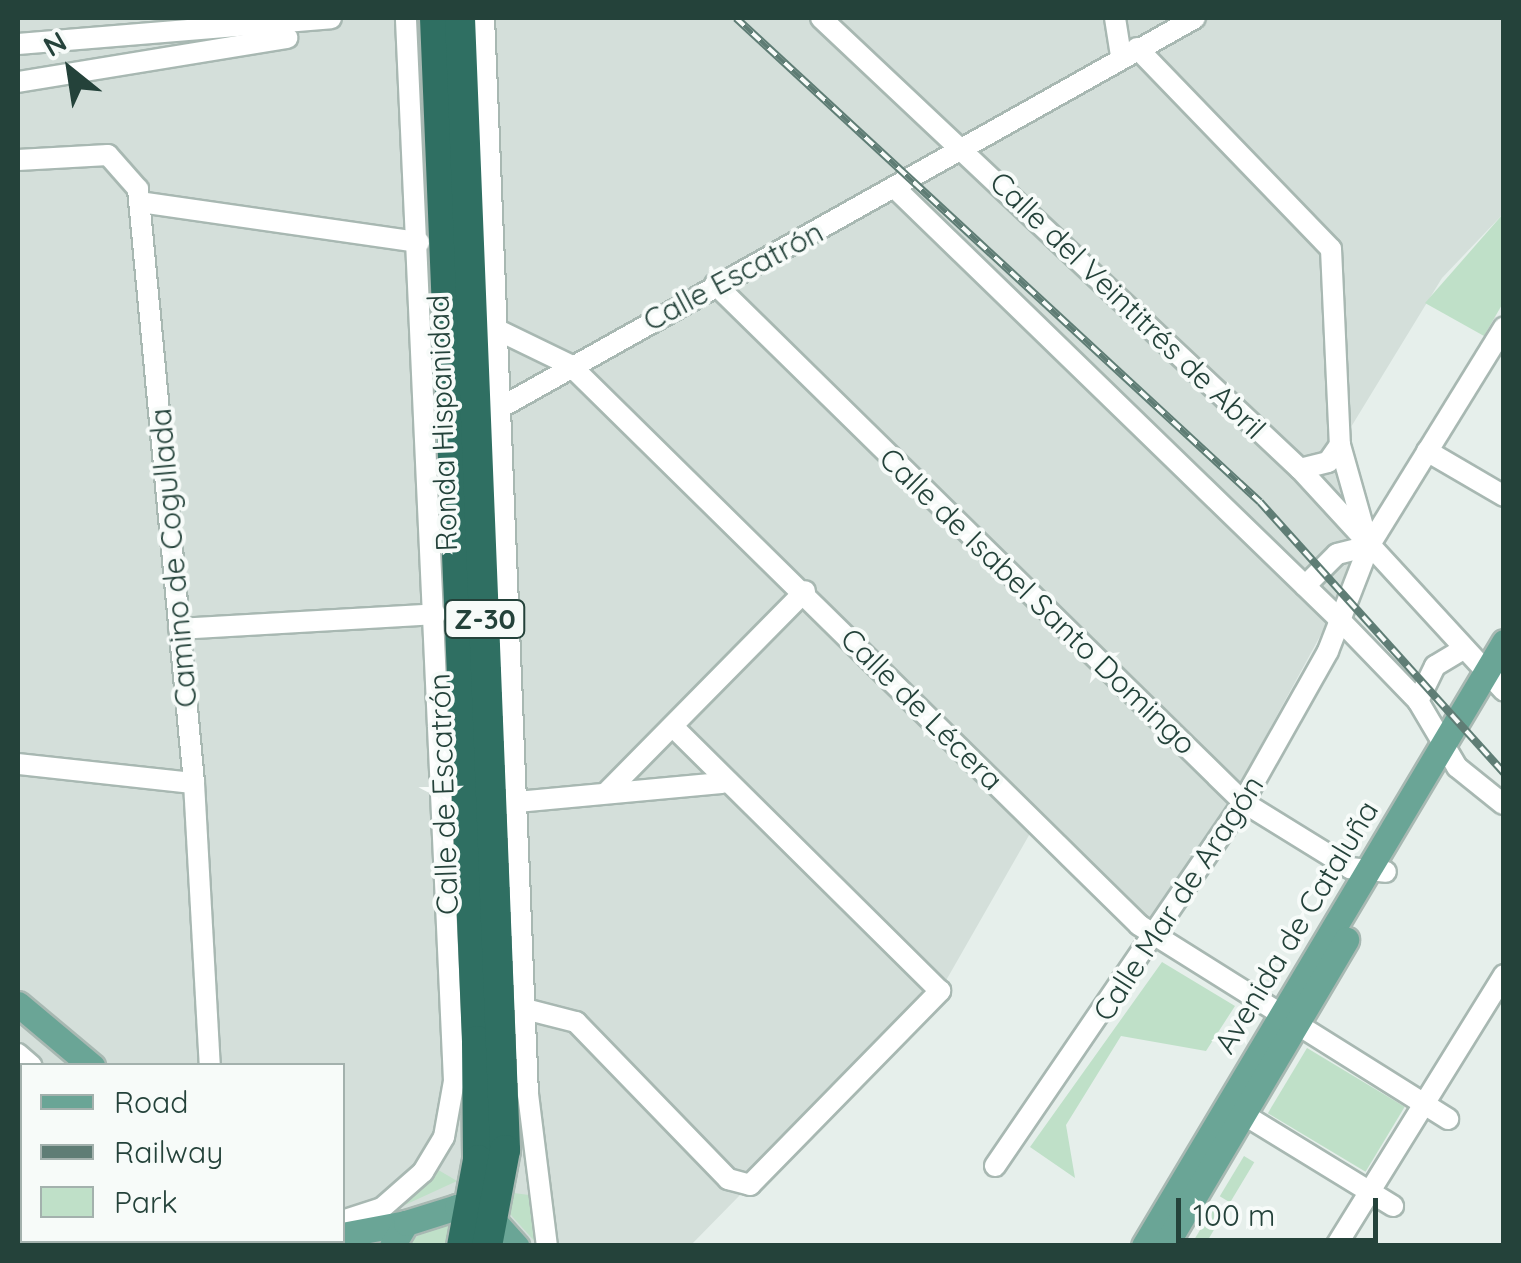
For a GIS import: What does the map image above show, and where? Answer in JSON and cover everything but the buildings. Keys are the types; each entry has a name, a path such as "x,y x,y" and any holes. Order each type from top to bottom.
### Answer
{"highway":[{"name":"Ronda Hispanidad","path":"435,18 456,531 489,1066"},
{"name":"Ronda Hispanidad","path":"460,18 480,501 489,1066 478,1160 482,1224 462,1246"}],"main road":[{"name":"Avenida de Cataluña","path":"1144,1246 1288,1020 1446,754 1497,679 1504,642"},
{"path":"21,1009 88,1063"},
{"name":"Avenida de Cataluña","path":"1164,1246 1242,1114 1288,1020"},
{"path":"392,1246 406,1223"},
{"path":"345,1234 406,1223 482,1224 516,1246"}],"street":[{"path":"18,44 168,23 331,18"},
{"name":"Calle de Escatrón","path":"345,1220 401,1195 440,1147 454,1081 436,614 406,18"},
{"name":"Calle de Escatrón","path":"484,18 516,836 525,1009 547,1246"},
{"name":"Calle del Veintitrés de Abril","path":"821,18 1300,469 1463,649 1497,679"},
{"path":"1116,18 1129,52 1332,249 1340,446 1368,546"},
{"name":"Calle Escatrón","path":"498,409 570,365 896,189 961,147 1195,18"},
{"path":"166,58 168,23"},
{"path":"18,82 286,38"},
{"name":"Camino de Cogullada","path":"18,160 117,158 140,202 194,783 210,1063"},
{"path":"896,189 1337,617 1418,701 1446,754 1496,782 1503,804"},
{"path":"140,202 419,242"},
{"name":"Calle de Isabel Santo Domingo","path":"715,284 1243,802 1376,874"},
{"path":"1337,617 1368,546 1504,326"},
{"path":"496,329 570,365"},
{"name":"Calle de Lécera","path":"570,365 1156,938 1448,1119"},
{"path":"1300,469 1328,462 1340,446"},
{"path":"1426,451 1504,496"},
{"name":"Calle de Escatrón","path":"480,501 511,718"},
{"name":"Ronda Hispanidad","path":"440,747 456,531"},
{"path":"1305,586 1337,554 1368,546"},
{"path":"607,792 805,592"},
{"path":"179,629 436,614"},
{"name":"Calle Mar de Aragón","path":"995,1166 1156,938 1243,802 1328,651 1337,617"},
{"path":"1418,701 1434,666 1463,649"},
{"path":"525,1009 576,1022 728,1179 750,1186 940,991 722,782 672,727"},
{"path":"18,764 194,783"},
{"path":"516,802 722,782"},
{"name":"Ronda Hispanidad","path":"489,1066 516,836"},
{"name":"Calle de Escatrón","path":"451,971 489,1066"},
{"path":"1336,1246 1504,975"},
{"path":"1242,1114 1393,1206"}],"shaded area":[{"path":"18,18 1503,18 1503,214 1442,278 1340,445 1369,546 1156,938 1036,823 940,991 691,1245 18,1245"}],"green space":[{"path":"1503,214 1503,303 1484,336 1425,303"},
{"path":"1162,962 1235,1006 1206,1051 1121,1036 1066,1125 1075,1178 1030,1147"},
{"path":"1307,1048 1405,1107 1366,1172 1268,1113"},
{"path":"1244,1156 1254,1162 1230,1202 1220,1196"},
{"path":"435,1168 457,1181 370,1221"},
{"path":"507,1192 529,1195 538,1245 510,1214"},
{"path":"1215,1205 1225,1211 1205,1245 1191,1245"},
{"path":"452,1219 451,1245 407,1246 428,1226"}],"railway":[{"path":"736,18 1260,502 1504,773"}]}
